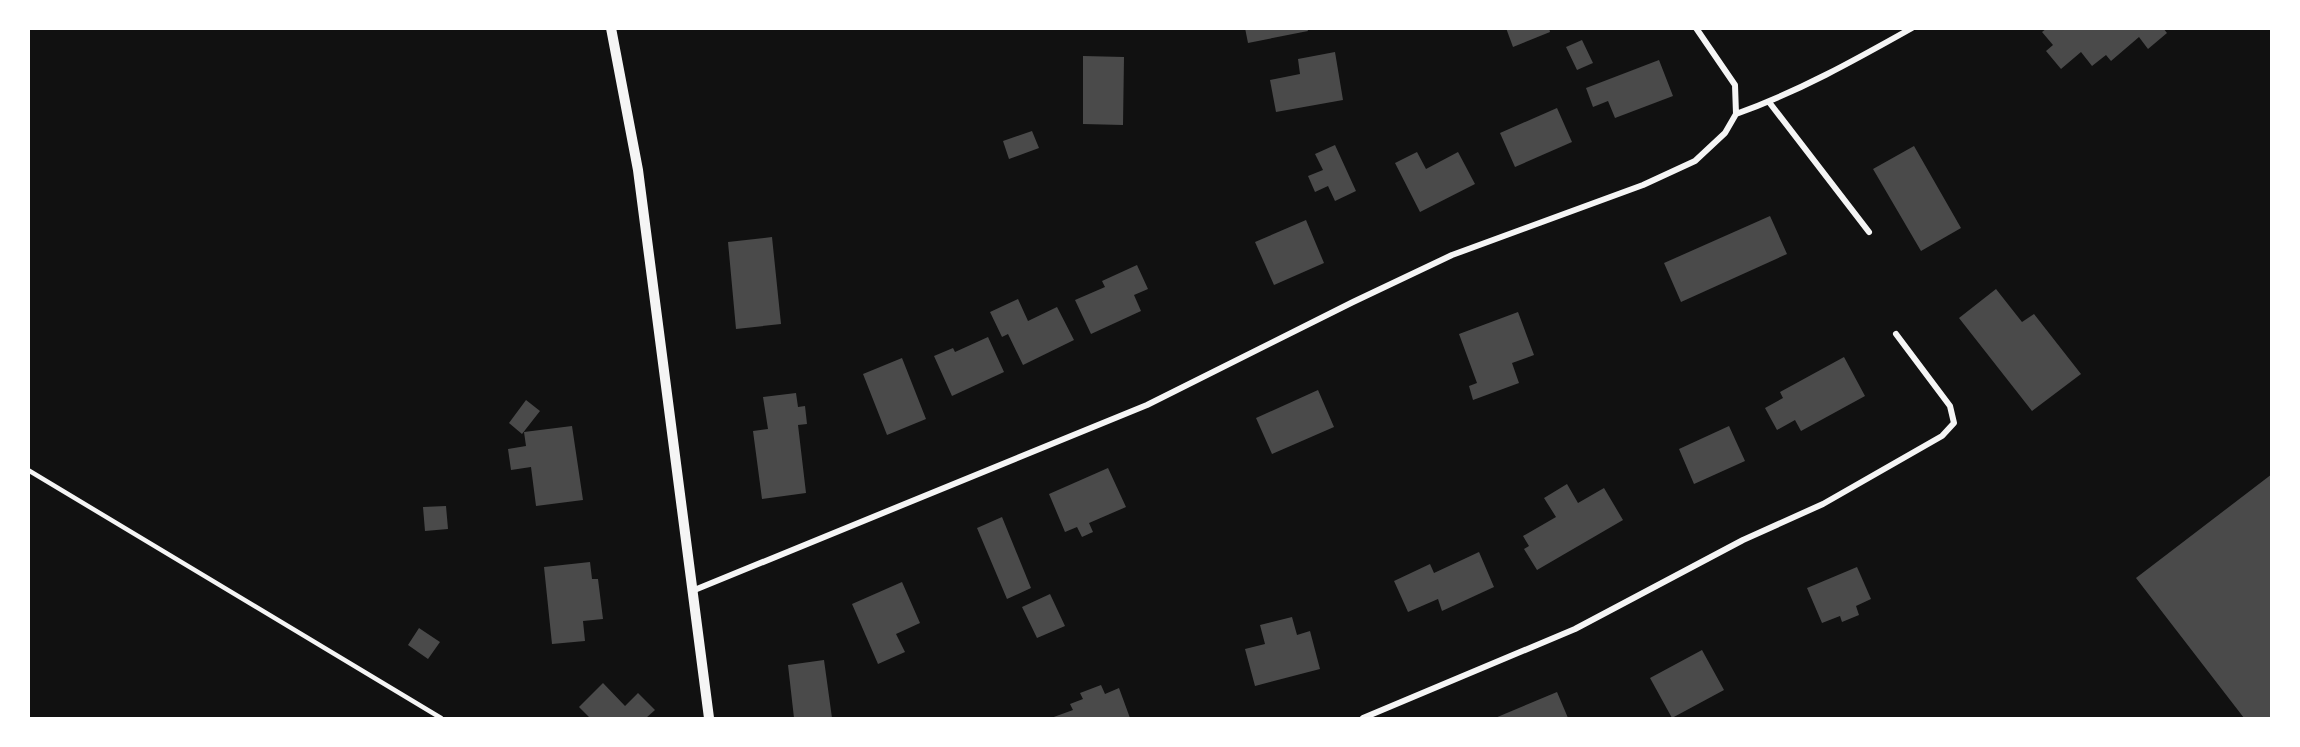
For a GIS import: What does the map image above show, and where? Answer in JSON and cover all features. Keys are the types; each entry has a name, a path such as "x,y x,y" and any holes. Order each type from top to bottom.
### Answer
{"street":[{"path":"611,28 639,180 709,718"},
{"path":"692,592 1147,405 1452,255 1643,185 1695,161 1725,133 1736,114 1735,85 1696,28"},
{"path":"1736,114 1818,80 1912,28"},
{"path":"1769,102 1869,232"},
{"path":"1363,718 1575,629 1743,540 1823,504 1942,436 1954,423 1950,406 1896,334"}],"lane":[{"path":"28,470 441,718"}],"building":[{"path":"1245,28 1307,28 1308,31 1248,43"},
{"path":"1506,28 1549,28 1550,32 1513,47"},
{"path":"2047,28 2163,28 2167,33 2148,49 2139,37 2111,61 2106,55 2092,66 2081,52 2061,69 2046,51 2053,45 2042,32"},
{"path":"1582,40 1593,63 1577,70 1566,47"},
{"path":"1335,52 1343,100 1276,112 1270,80 1300,74 1298,59"},
{"path":"1083,56 1124,57 1123,125 1083,124"},
{"path":"1659,60 1673,96 1615,118 1608,101 1593,107 1586,88"},
{"path":"1557,108 1572,142 1515,167 1500,133"},
{"path":"1032,131 1039,148 1009,159 1003,141"},
{"path":"1335,145 1356,191 1335,201 1328,186 1315,192 1308,176 1323,170 1315,154"},
{"path":"1914,146 1961,228 1921,251 1873,169"},
{"path":"1417,152 1426,169 1458,152 1475,184 1420,212 1395,163"},
{"path":"1770,216 1787,254 1681,302 1664,263"},
{"path":"1306,220 1324,263 1274,285 1255,242"},
{"path":"772,237 781,324 736,329 728,242"},
{"path":"1137,265 1148,289 1134,295 1141,311 1091,334 1075,300 1105,287 1102,281"},
{"path":"1996,289 2022,322 2034,314 2081,374 2032,411 1959,318"},
{"path":"1018,299 1028,321 1057,307 1074,340 1023,365 1008,334 1002,337 990,312"},
{"path":"1518,312 1534,355 1512,363 1519,383 1473,400 1469,386 1477,383 1459,334"},
{"path":"988,337 1004,372 952,396 934,356 953,348 955,352"},
{"path":"1844,357 1865,396 1801,431 1795,420 1777,430 1765,408 1783,398 1780,392"},
{"path":"902,358 926,419 887,435 863,374"},
{"path":"1318,390 1334,427 1272,454 1256,418"},
{"path":"796,393 798,407 805,406 807,424 798,425 806,493 762,499 753,431 768,429 763,397"},
{"path":"526,400 540,411 522,434 509,423"},
{"path":"572,426 583,500 536,506 531,467 511,470 508,449 526,446 524,432"},
{"path":"1729,426 1745,461 1694,484 1679,449"},
{"path":"1108,468 1126,507 1089,523 1093,532 1082,537 1077,527 1065,532 1049,494"},
{"path":"2272,474 2272,718 2244,718 2136,578"},
{"path":"1567,484 1578,503 1604,488 1623,520 1537,570 1524,549 1529,546 1523,536 1556,517 1544,498"},
{"path":"446,506 448,529 425,531 423,507"},
{"path":"1002,517 1031,588 1007,599 977,528"},
{"path":"1479,552 1494,587 1442,611 1438,599 1408,612 1394,581 1430,564 1434,573"},
{"path":"590,562 592,579 598,579 603,619 583,621 585,641 552,644 544,567"},
{"path":"1857,567 1871,599 1856,606 1859,615 1842,622 1840,616 1822,623 1807,588"},
{"path":"902,582 920,623 896,634 905,652 878,664 852,604"},
{"path":"1050,594 1065,626 1037,638 1022,607"},
{"path":"1292,617 1297,635 1310,631 1320,669 1255,686 1245,649 1265,644 1260,625"},
{"path":"419,628 440,642 428,659 408,645"},
{"path":"1702,650 1724,690 1672,718 1650,678"},
{"path":"824,660 832,718 794,718 788,665"},
{"path":"603,683 625,706 638,693 655,710 646,718 590,718 579,707"},
{"path":"1101,685 1105,694 1119,688 1130,718 1051,718 1073,710 1070,704 1083,699 1080,693"},
{"path":"1557,692 1568,718 1495,718"}]}
